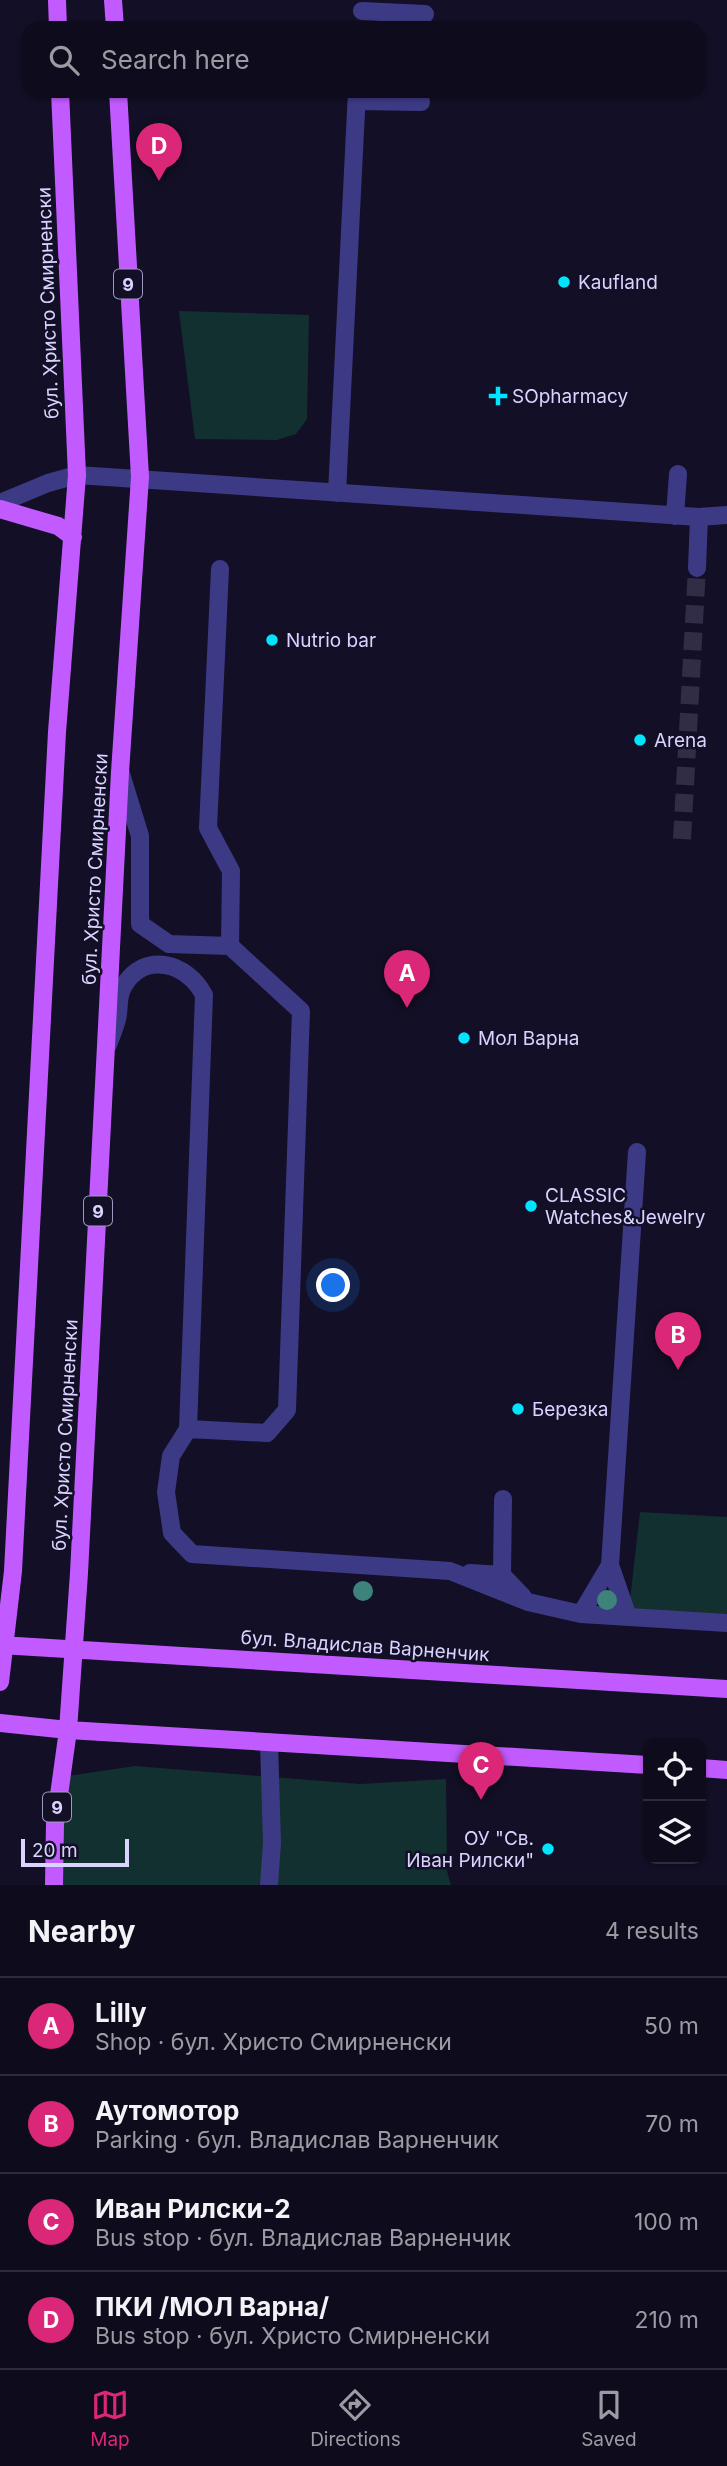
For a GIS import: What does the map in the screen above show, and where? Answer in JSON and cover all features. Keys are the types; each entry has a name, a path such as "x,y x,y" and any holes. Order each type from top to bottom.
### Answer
{"main road":[{"path":"57,0 58,21"},
{"path":"113,0 114,21"},
{"name":"бул. Христо Смирненски","path":"0,1682 2,1645 13,1572 57,732 76,475 60,98"},
{"name":"бул. Христо Смирненски","path":"72,1650 120,772 140,477 118,98"},
{"path":"0,509 58,526 73,537"},
{"name":"бул. Владислав Варненчик","path":"2,1645 727,1689"},
{"name":"9","path":"54,1885 55,1824 68,1730 72,1650"},
{"path":"0,1723 68,1730 643,1765"},
{"path":"706,1768 727,1770"}],"street":[{"path":"362,13 425,14"},
{"path":"337,493 357,98"},
{"path":"378,98 421,102"},
{"path":"676,516 678,474"},
{"path":"0,503 48,482 76,475 140,477 676,516 727,515"},
{"path":"697,568 699,517"},
{"path":"220,569 208,828 231,872 230,946"},
{"path":"120,772 140,836 140,924 169,944 230,946 301,1012 286,1410 267,1433 188,1429"},
{"path":"107,1048 118,1017 122,988 140,970 151,965 175,966 198,982 204,995 188,1429 171,1456 166,1492 172,1533 192,1554 502,1575 528,1602"},
{"path":"628,1617 610,1566 637,1152"},
{"path":"502,1575 503,1499"},
{"path":"581,1614 610,1566"},
{"path":"450,1571 528,1602 581,1614 727,1623"},
{"path":"269,1742 272,1843 269,1885"}],"green space":[{"path":"179,311 309,315 307,419 296,434 277,440 195,439"},
{"path":"640,1512 727,1517 727,1623 628,1617"},
{"path":"135,1766 360,1784 446,1779 447,1871 451,1885 54,1885 61,1777"}],"tunnel":[{"path":"682,839 697,568"}],"place":[{"name":"ПКИ /МОЛ Варна/","path":"159,181"},
{"name":"Kaufland","path":"564,282"},
{"name":"SOpharmacy","path":"498,396"},
{"name":"Nutrio bar","path":"272,640"},
{"name":"Arena","path":"640,740"},
{"name":"Lilly","path":"407,1008"},
{"name":"Мол Варна","path":"464,1038"},
{"name":"CLASSIC Watches&Jewelry","path":"531,1206"},
{"name":"Аутомотор","path":"678,1370"},
{"name":"Березка","path":"518,1409"},
{"name":"Иван Рилски-2","path":"481,1800"},
{"name":"ОУ \"Св. Иван Рилски\"","path":"548,1849"}]}
